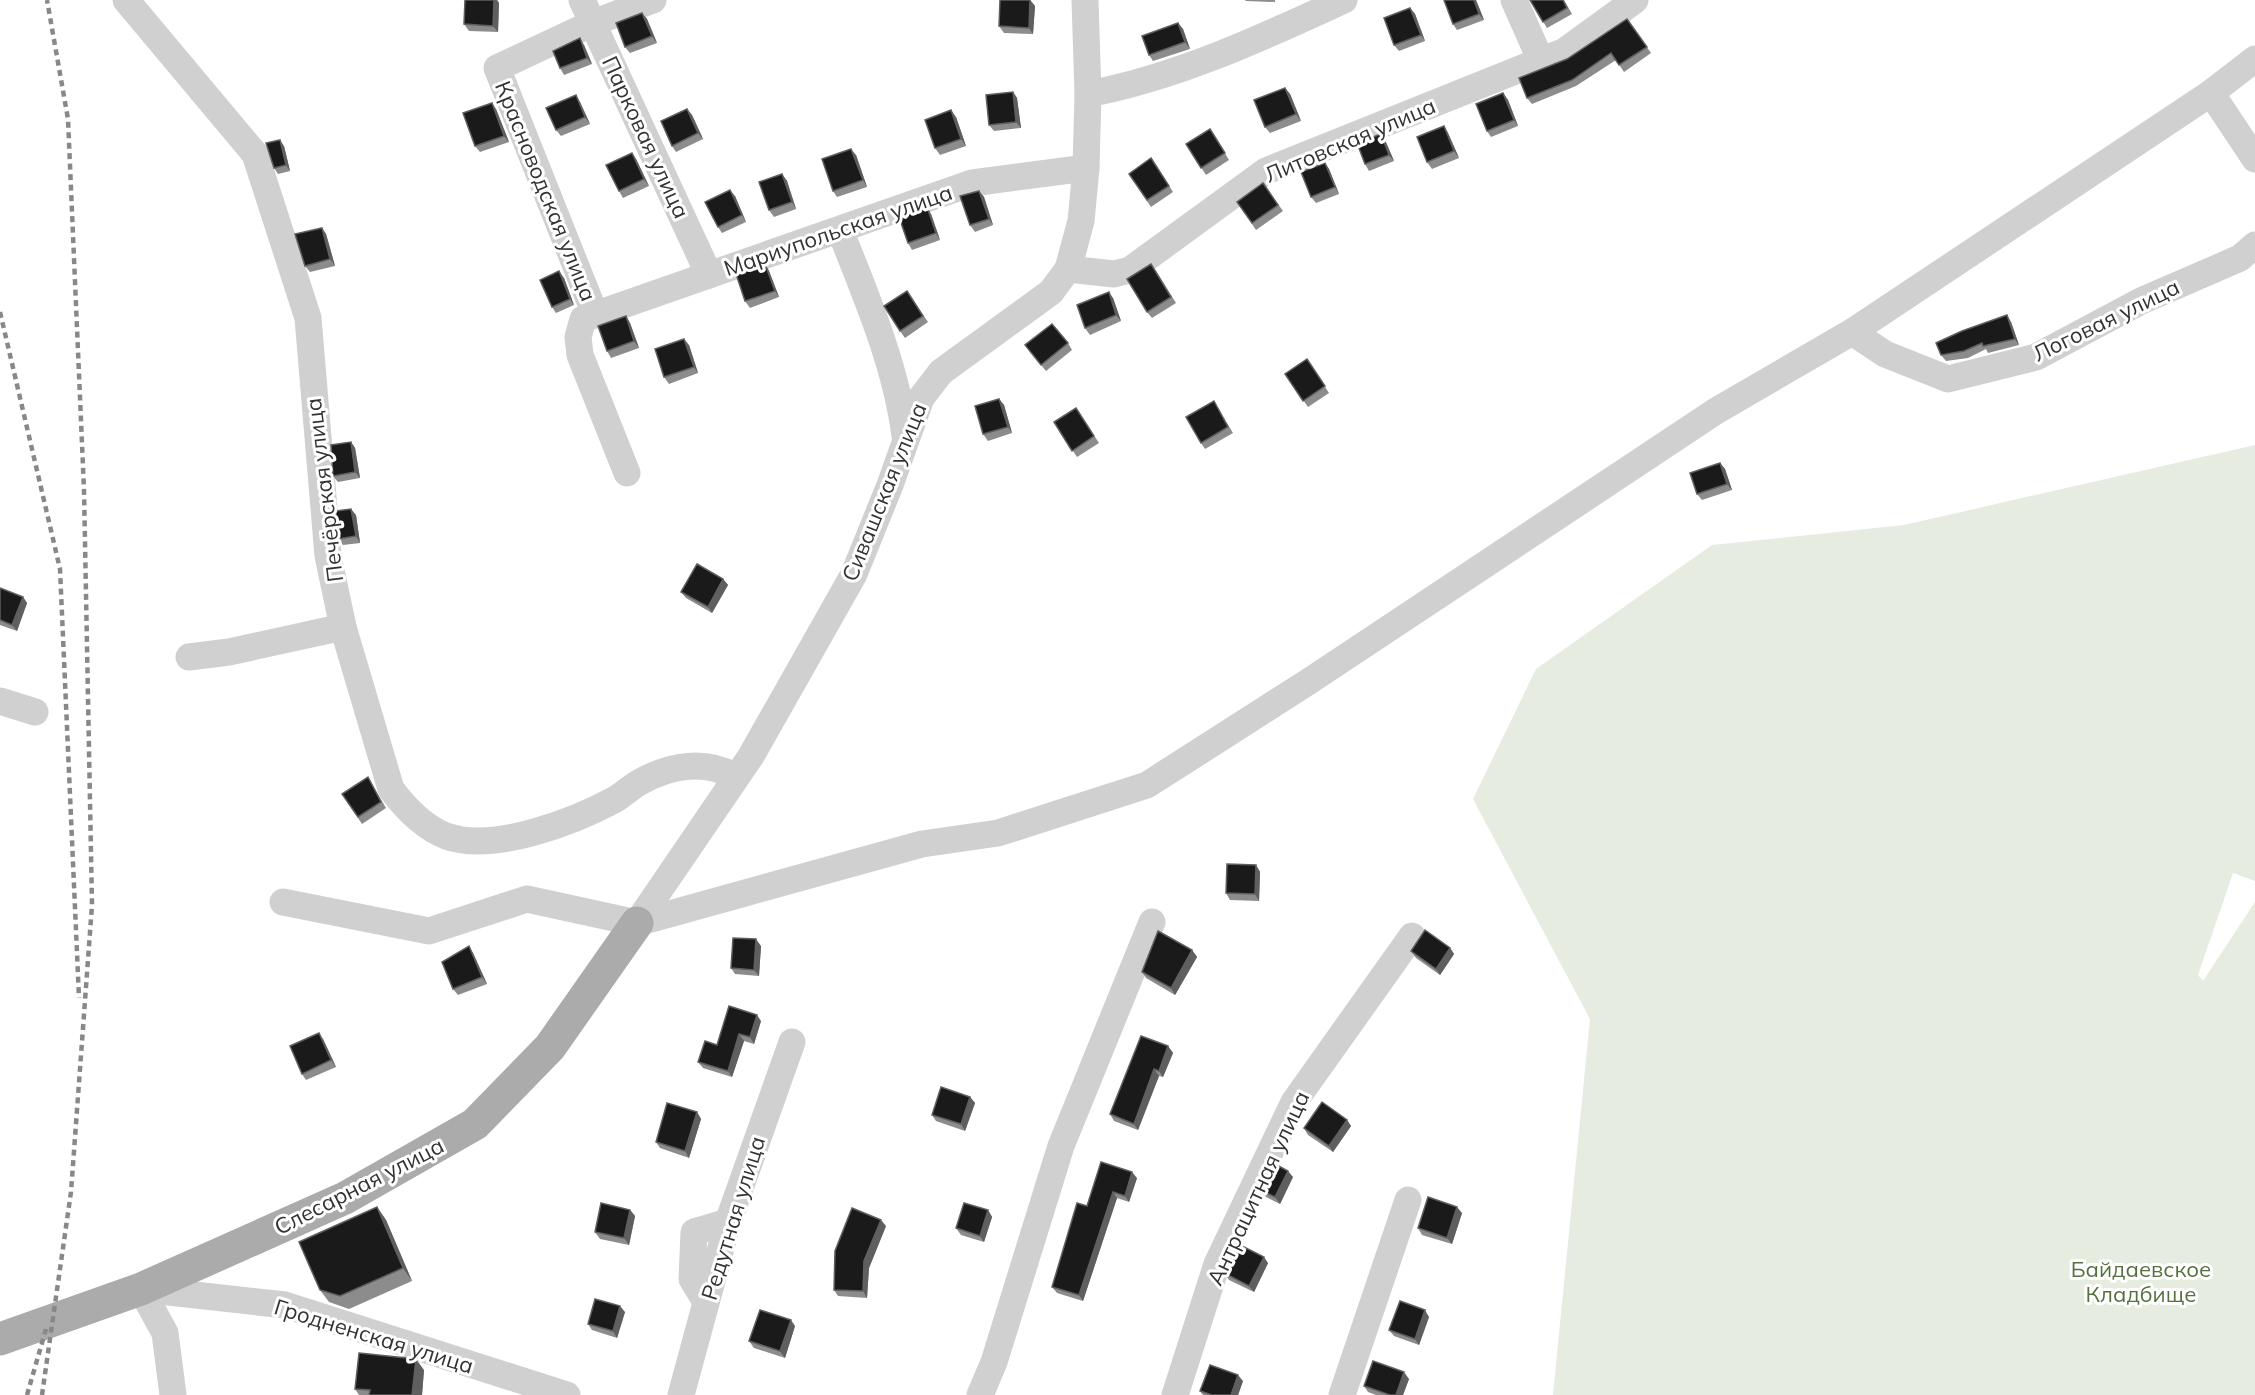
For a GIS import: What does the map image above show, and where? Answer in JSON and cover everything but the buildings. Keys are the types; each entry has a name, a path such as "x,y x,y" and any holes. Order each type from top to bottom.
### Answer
{"main road":[{"name":"Слесарная улица","path":"0,1339 141,1289 345,1198 476,1124 550,1047 637,923"}],"street":[{"name":"Печёрская улица","path":"126,0 255,154 308,318 328,556 343,627 391,789 407,810 447,837 475,840 524,836 576,819 617,799 646,779 681,765 721,768 736,777"},
{"path":"587,12 653,0"},
{"name":"Сивашская улица","path":"637,923 751,756 854,574 890,485 905,437 921,398 941,372 1051,292 1068,269 1081,221 1086,168 1088,94 1085,0"},
{"path":"1088,94 1131,86 1177,70 1273,32 1344,0"},
{"path":"1514,0 1541,61"},
{"name":"Литовская улица","path":"1068,269 1114,274 1130,270 1266,171 1565,51 1635,0"},
{"name":"Красноводская улица","path":"587,12 497,68 595,314"},
{"name":"Парковая улица","path":"587,12 709,275"},
{"path":"283,902 429,931 527,899 637,923 922,844 998,833 1147,785 1308,682 1716,411 1852,332 2211,93 2255,59"},
{"path":"2211,93 2255,159"},
{"name":"Мариупольская улица","path":"595,314 972,183 1086,168"},
{"path":"840,230 864,290 901,403 905,437"},
{"name":"Логовая улица","path":"1852,332 1885,354 1948,379 2036,357 2141,301 2240,258 2255,246"},
{"path":"595,314 583,319 578,337 580,355 627,473"},
{"path":"189,657 228,652 343,627"},
{"path":"0,701 35,712"},
{"path":"980,1395 994,1362 1061,1146 1152,922"},
{"name":"Антрацитная улица","path":"1174,1395 1217,1264 1294,1102 1412,936"},
{"name":"Редутная улица","path":"681,1395 728,1222 792,1042"},
{"path":"1342,1395 1408,1200"},
{"path":"141,1289 165,1333 173,1395"},
{"name":"Гродненская улица","path":"141,1289 285,1305 567,1395"}],"green space":[{"name":"Байдаевское Кладбище","path":"2255,445 2255,881 2233,873 2198,975 2203,981 2255,902 2255,1395 1553,1395 1590,1019 1473,799 1536,669 1712,545 1904,525"}],"railway":[{"path":"42,1395 71,1192 92,905 84,490 68,119 47,0"},
{"path":"0,312 60,569 79,998"},
{"path":"27,1395 46,1329"}]}
